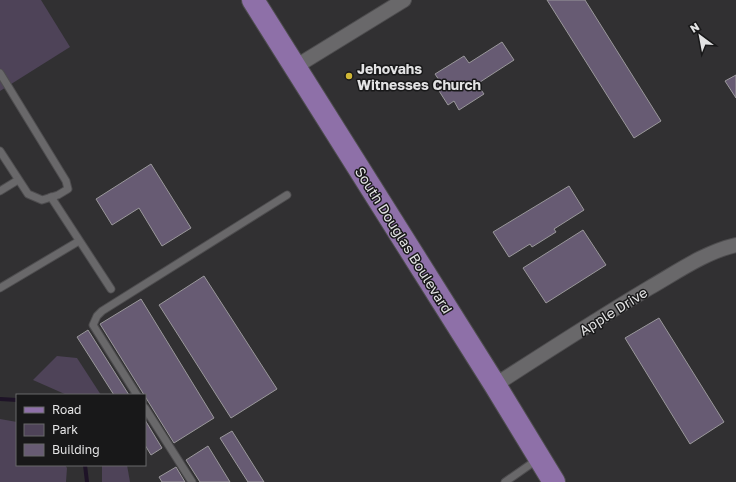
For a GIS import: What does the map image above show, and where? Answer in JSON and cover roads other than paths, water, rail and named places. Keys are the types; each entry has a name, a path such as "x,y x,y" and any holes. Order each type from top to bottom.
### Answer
{"main road":[{"name":"South Douglas Boulevard","path":"253,0 495,385 554,482"}],"street":[{"path":"295,67 404,0"},
{"name":"Apple Drive","path":"495,385 636,296 697,260 727,247 736,245"}],"lane":[{"path":"0,73 66,181 68,189 42,200 28,194 0,151"},
{"path":"0,191 18,180"},
{"path":"136,394 93,325 97,316 102,311 287,195"},
{"path":"51,197 111,289"},
{"path":"0,288 79,241"},
{"path":"146,410 192,482"},
{"path":"505,482 540,458"}],"waterway":[{"path":"0,399 16,400"},
{"path":"85,466 87,482"}],"place":[{"name":"Jehovahs Witnesses Church","path":"349,76"}]}
